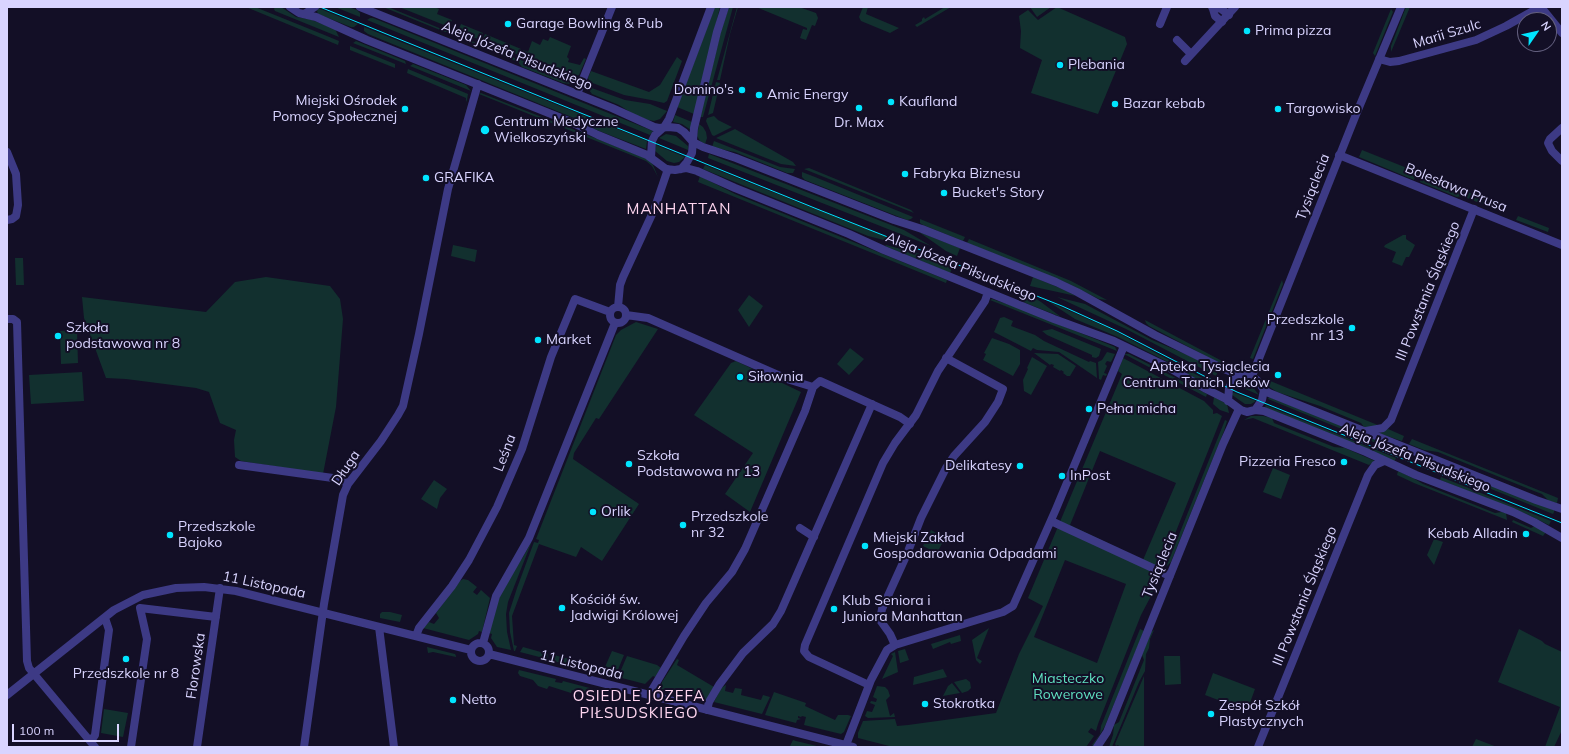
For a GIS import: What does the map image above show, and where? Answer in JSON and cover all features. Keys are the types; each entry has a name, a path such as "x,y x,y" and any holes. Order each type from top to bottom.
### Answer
{"street":[{"path":"290,7 297,12 316,17 367,40 571,122 595,134 651,157 668,170 681,169 690,157 694,128 724,7"},
{"path":"304,14 315,7"},
{"name":"Aleja Józefa Piłsudskiego","path":"360,7 577,94 654,127 664,127"},
{"path":"577,94 612,7"},
{"path":"651,157 652,141 655,135 664,127 669,119 711,7"},
{"path":"1160,24 1167,7"},
{"path":"1185,61 1235,7"},
{"name":"Tysiąclecia","path":"1252,376 1400,7"},
{"path":"1540,7 1562,33"},
{"name":"Marii Szulc","path":"1379,59 1390,62 1399,61 1476,40 1506,26 1540,7"},
{"path":"1222,22 1215,16 1213,8 1220,8 1229,14"},
{"path":"1177,40 1191,54"},
{"name":"Długa","path":"304,747 343,495 348,484 381,441 403,406 443,214 464,130 478,84"},
{"path":"664,127 680,129 693,142"},
{"path":"1562,128 1550,139 1548,143 1552,151 1562,161"},
{"name":"Aleja Józefa Piłsudskiego","path":"693,142 894,220 918,227 1056,282 1159,337 1227,371 1239,375"},
{"path":"7,152 16,174 18,205 16,216 7,220"},
{"name":"Bolesława Prusa","path":"1340,155 1562,245"},
{"name":"Aleja Józefa Piłsudskiego","path":"681,169 690,169 708,175 988,292 1124,346 1168,367 1228,401"},
{"path":"618,306 620,285 654,210 668,170"},
{"name":"III Powstania Śląskiego","path":"1364,431 1382,429 1389,422 1474,209"},
{"path":"869,685 813,659 805,653 804,648 883,463 921,407 936,374 985,301 988,292"},
{"name":"Leśna","path":"416,636 418,628 452,586 469,560 497,507 522,448 551,357 575,299 610,312"},
{"path":"618,306 624,309 626,315 622,323 615,323 610,319 610,312 618,306"},
{"path":"626,315 648,318 787,379 813,387"},
{"path":"12,320 27,661 29,668 93,744"},
{"path":"483,644 496,596 530,538 615,323"},
{"path":"849,746 869,685 884,653 889,648 1003,612 1010,609 1015,603 1124,346"},
{"path":"895,645 890,634 880,620 882,609 907,554 921,518 946,468 954,456 985,422 998,402 1003,389 946,358"},
{"path":"1246,374 1252,376 1264,390 1262,400 1256,410 1247,412 1239,409 1228,401 1228,393 1229,386 1239,375 1246,374"},
{"path":"649,695 684,636 706,603 732,572 745,549 806,411 813,387 820,381 872,404 910,424"},
{"name":"Aleja Józefa Piłsudskiego","path":"1264,390 1562,509"},
{"path":"707,710 709,702 719,685 743,653 772,624 781,611 872,404"},
{"name":"Tysiąclecia","path":"1097,747 1107,732 1224,442 1239,409"},
{"name":"Aleja Józefa Piłsudskiego","path":"1256,410 1268,413 1428,479 1520,514 1542,525 1562,538"},
{"name":"III Powstania Śląskiego","path":"1258,747 1368,474 1375,465 1384,461"},
{"path":"239,465 340,479 348,484"},
{"path":"1051,521 1170,576"},
{"path":"800,528 814,537"},
{"name":"11 Listopada","path":"7,695 123,605 150,593 183,587 220,588 251,594 472,650"},
{"name":"Florowska","path":"197,747 220,588"},
{"path":"131,747 147,639 140,608 216,617"},
{"path":"93,744 109,630 105,618"},
{"path":"379,626 394,747"},
{"path":"477,644 483,644 487,646 489,654 484,661 478,661 472,657 472,650 477,644"},
{"name":"11 Listopada","path":"489,654 849,746"},
{"name":"Tysiąclecia","path":"1105,747 1107,732"}],"green space":[{"path":"246,7 255,7 339,41 338,45"},
{"path":"275,7 281,7 296,17 309,19 335,29 339,37 275,11"},
{"path":"335,7 348,7 357,10 360,13 360,17"},
{"path":"383,7 388,7 449,32 445,32"},
{"path":"399,7 434,7 439,9 437,14 452,20 449,27"},
{"path":"715,7 720,7 694,114 677,107"},
{"path":"729,7 733,7 703,117 700,117 721,31"},
{"path":"737,7 720,80 717,80"},
{"path":"756,7 799,7 816,13 818,18 815,26 812,25 806,40 800,38 803,29 807,30 807,28"},
{"path":"863,7 868,7 866,14 899,28 890,33 861,21 859,17"},
{"path":"945,7 951,7 917,27 915,25 922,21 924,17 925,19"},
{"path":"1030,7 1051,7 1037,17"},
{"path":"1057,7 1125,37 1127,44 1098,114 1031,93 1042,60 1020,48 1021,31 1019,16 1028,10 1038,20"},
{"path":"1406,7 1410,7 1391,52 1391,46"},
{"path":"318,8 358,24 351,27 318,14"},
{"path":"1391,9 1393,12 1375,56 1373,53"},
{"path":"370,18 653,131 650,135 367,20"},
{"path":"461,24 483,33 480,40 458,31"},
{"path":"364,27 647,141 646,149 594,129 574,118 368,34 364,31"},
{"path":"485,34 521,49 519,55 482,41"},
{"path":"459,36 515,58 554,71 575,82 570,84 563,83 522,67 518,62 460,38"},
{"path":"550,37 571,46 567,57 569,59 568,62 580,65 584,58 586,59 579,75 575,76 521,56 523,50 528,52 532,41 540,45 543,39 548,41"},
{"path":"356,41 405,61 406,64 353,43"},
{"path":"350,46 395,64 395,68 350,50"},
{"path":"677,57 682,61 667,101 664,103 624,95 590,82 588,78 591,71 649,92 660,85"},
{"path":"413,64 466,85 471,91 410,66"},
{"path":"408,69 468,94 466,102 466,98 407,73"},
{"path":"716,82 720,83 713,113 708,115"},
{"path":"586,86 625,100 650,104 667,111 660,119 654,121 648,120 633,114 619,105 592,94"},
{"path":"481,93 643,157 650,161 653,165 658,177 652,166 646,161 479,94"},
{"path":"675,115 692,122 691,130 682,124 673,122"},
{"path":"714,116 718,120 732,127 714,136 712,135 706,121 707,118"},
{"path":"699,124 706,132 707,138 705,144 700,141 697,136"},
{"path":"735,129 793,162 796,166 781,164 716,138"},
{"path":"666,134 676,136 688,146 688,150 659,138"},
{"path":"714,141 780,167 795,169 793,173 787,173 735,152 712,147"},
{"path":"656,145 685,157 679,162 674,163 667,161 655,151"},
{"path":"1362,150 1417,172 1414,180 1359,157"},
{"path":"709,154 904,230 931,246 708,158"},
{"path":"705,165 916,248 868,236 703,169"},
{"path":"809,168 911,210 914,213 804,169"},
{"path":"802,172 913,217 907,220 805,180 802,177"},
{"path":"1423,174 1485,199 1482,204 1462,196 1457,197 1420,182"},
{"path":"700,176 735,194 947,280 946,283 698,182"},
{"path":"1518,216 1549,228 1548,232 1516,220"},
{"path":"920,219 965,237 963,241 923,225 920,223"},
{"path":"919,232 960,248 957,256 946,251"},
{"path":"1403,235 1406,235 1406,239 1415,245 1409,257 1406,257 1402,266 1392,262 1396,252 1384,247"},
{"path":"969,239 1071,281 1107,300 1099,299 1065,282 967,243"},
{"path":"453,245 477,250 475,262 451,256"},
{"path":"886,245 954,264 950,273 885,246"},
{"path":"15,258 23,258 24,285 16,285"},
{"path":"266,277 330,286 340,299 343,319 336,407 323,474 241,461 235,457 234,440 236,430 220,423 209,392 196,388 126,379 106,378 84,318 82,297 206,312 235,282"},
{"path":"1033,277 1060,288 1076,296 1030,286"},
{"path":"1282,280 1283,284 1253,359 1250,358"},
{"path":"1027,293 1041,302 1061,317 1023,302"},
{"path":"749,295 763,306 749,327 738,310"},
{"path":"1057,297 1085,304 1152,340 1190,356 1218,371 1216,376 1126,329"},
{"path":"992,299 1016,307 1115,347 1117,351 990,300"},
{"path":"1049,302 1113,330 1212,383 1210,388 1168,362 1118,337 1075,319"},
{"path":"1004,317 1013,321 1011,326 1035,335 1044,341 1089,362 1096,363 1097,378 1059,352 1037,350 1033,348 1031,351 994,332 1000,318"},
{"path":"1145,320 1222,361 1221,364 1149,326"},
{"path":"636,322 658,329 599,419 596,418 574,453 573,459 639,504 602,561 581,547 576,557 539,544 512,616 514,645 517,646 514,651 510,632 509,613 534,542 538,543 539,540 536,539 616,335 621,330"},
{"path":"1052,329 1101,349 1099,356 1096,358 1092,357 1092,355 1047,335 1042,331"},
{"path":"77,330 78,363 61,364 60,331"},
{"path":"992,338 1020,350 1020,364 1013,376 983,360 986,354 984,353"},
{"path":"850,348 864,359 849,375 837,364"},
{"path":"1107,352 1115,354 1111,362 1107,361 1105,364 1107,366 1104,373 1107,374 1106,376 1103,375 1101,380 1099,379 1098,362 1102,360"},
{"path":"1034,353 1058,354 1076,366 1070,376 1067,376 1061,370 1060,371 1053,367 1054,365 1050,365"},
{"path":"1124,354 1129,354 1207,394 1206,397"},
{"path":"1032,357 1047,366 1031,395 1024,391 1023,380"},
{"name":"Miasteczko Rowerowe","path":"1123,358 1204,401 1213,410 1213,414 1217,413 1222,416 1163,564 1155,577 1157,579 1151,596 1141,615 1096,731 1091,728 1088,732 1094,736 1086,747 893,747 858,738 858,733 863,721 895,719 897,726 996,713 1019,654 1043,606 1028,598 1122,374 1118,371","holes":["1100,451 1176,483 1143,560 1070,525","1065,560 1126,584 1097,663 1034,637"]},
{"path":"736,361 801,392 750,512 725,494 753,453 694,415 731,363"},
{"path":"82,372 84,401 31,404 29,375"},
{"path":"1263,378 1380,426 1367,428 1361,423 1320,406 1277,392 1268,386"},
{"path":"1244,381 1251,385 1259,395 1236,385"},
{"path":"1232,392 1256,401 1251,404 1245,404 1232,395"},
{"path":"1214,397 1227,404 1229,413 1220,410 1213,404"},
{"path":"1269,397 1400,448 1398,452 1268,399"},
{"path":"1265,405 1396,458 1394,462 1266,408"},
{"path":"1251,416 1272,418 1274,423 1334,447 1345,448 1375,461 1369,465 1253,418 1244,420"},
{"path":"1225,420 1227,421 1224,431 1171,562 1166,567"},
{"path":"1388,429 1404,436 1402,441 1378,433"},
{"path":"1412,439 1558,498 1557,503 1549,501 1542,494 1438,452 1424,450 1409,444"},
{"path":"1446,467 1554,510 1554,512 1553,514 1444,470"},
{"path":"1273,468 1290,475 1281,499 1263,492"},
{"path":"1398,471 1423,484 1495,513 1506,513 1507,520 1414,483 1397,475"},
{"path":"1441,477 1551,521 1549,525 1524,513 1440,480"},
{"path":"434,480 447,489 440,498 437,509 421,499"},
{"path":"1513,520 1531,528 1535,526 1546,532 1543,536 1512,522"},
{"path":"931,530 945,538 937,553 923,546"},
{"path":"1434,539 1443,542 1434,565 1427,555"},
{"path":"532,541 508,602 506,614 507,632 511,650 497,647 491,638 492,634 489,633 497,603 506,582"},
{"path":"463,579 468,580 477,587 473,592 477,595 481,590 490,598 482,632 479,631 478,634 469,640 423,628 429,622 434,624 439,618 436,613"},
{"path":"382,612 402,615 400,622 380,618 380,614"},
{"path":"989,628 977,658 982,661 980,664 976,660 972,640"},
{"path":"1140,629 1144,631 1105,726 1093,746 1092,745 1100,734 1101,726"},
{"path":"1519,629 1562,652 1562,730 1554,747 1545,747 1560,707 1498,682"},
{"path":"1154,630 1146,654 1145,671 1112,747 1109,747 1113,735 1114,725 1119,722 1144,660 1142,655 1151,632"},
{"path":"960,635 961,641 951,644 950,642 933,649 931,644"},
{"path":"427,647 455,654 456,657 433,652 428,653"},
{"path":"523,647 548,654 547,659 520,652"},
{"path":"905,649 909,660 900,663 898,651"},
{"path":"612,651 624,655 615,677 588,670 598,666 605,667"},
{"path":"895,652 898,672 882,679 893,656 891,654"},
{"path":"554,655 586,663 584,669 553,661"},
{"path":"627,656 657,665 661,668 655,677 653,676 645,684 618,677"},
{"path":"1164,656 1180,656 1181,684 1165,685"},
{"path":"677,659 679,660 677,665 714,687 707,700 661,689 662,682"},
{"path":"943,669 947,677 913,685 914,677"},
{"path":"519,670 556,679 555,682 562,683 563,681 605,692 602,702 572,690 571,693 549,686 547,689 538,686 533,680 520,676 518,673"},
{"path":"1213,673 1255,689 1247,711 1205,695"},
{"path":"1144,676 1144,747 1116,746 1115,744"},
{"path":"966,679 970,682 971,688 962,693 954,682"},
{"path":"952,683 960,693 943,696 948,686"},
{"path":"726,685 725,691 733,693 735,688 742,689 741,695 761,700 763,695 770,697 762,714 714,702 721,688"},
{"path":"877,686 885,687 888,690 890,696 886,700 890,716 894,713 895,717 868,718 865,716 867,711 872,712 875,705 870,703 871,701 876,702 877,699 873,697"},
{"path":"774,692 806,703 805,706 835,720 838,715 851,716 844,732 841,734 804,725 806,717 802,716 798,716 798,718 801,719 797,720 796,723 765,715"},
{"path":"104,709 128,713 123,737 101,733"},
{"path":"1476,739 1497,747 1472,747"},
{"path":"793,740 821,747 793,747 790,746"}],"tram line":[{"path":"320,7 817,209 1062,306 1117,331 1237,392 1562,523"}],"place":[{"name":"Garage Bowling & Pub","path":"508,24"},
{"name":"Prima pizza","path":"1247,31"},
{"name":"Plebania","path":"1060,65"},
{"name":"Domino's","path":"742,90"},
{"name":"Amic Energy","path":"759,95"},
{"name":"Kaufland","path":"891,102"},
{"name":"Bazar kebab","path":"1115,104"},
{"name":"Dr. Max","path":"859,108"},
{"name":"Miejski Ośrodek Pomocy Społecznej","path":"405,109"},
{"name":"Targowisko","path":"1278,109"},
{"name":"Centrum Medyczne Wielkoszyński","path":"485,130"},
{"name":"Fabryka Biznesu","path":"905,174"},
{"name":"GRAFIKA","path":"426,178"},
{"name":"Bucket's Story","path":"944,193"},
{"name":"Przedszkole nr 13","path":"1352,328"},
{"name":"Szkoła podstawowa nr 8","path":"58,336"},
{"name":"Market","path":"538,340"},
{"name":"Apteka Tysiąclecia Centrum Tanich Leków","path":"1278,375"},
{"name":"Siłownia","path":"740,377"},
{"name":"Pełna micha","path":"1089,409"},
{"name":"Pizzeria Fresco","path":"1344,462"},
{"name":"Szkoła Podstawowa nr 13","path":"629,464"},
{"name":"Delikatesy","path":"1020,466"},
{"name":"InPost","path":"1062,476"},
{"name":"Orlik","path":"593,512"},
{"name":"Przedszkole nr 32","path":"683,525"},
{"name":"Kebab Alladin","path":"1526,534"},
{"name":"Przedszkole Bajoko","path":"170,535"},
{"name":"Miejski Zakład Gospodarowania Odpadami","path":"865,546"},
{"name":"Kościół św. Jadwigi Królowej","path":"562,608"},
{"name":"Klub Seniora i Juniora Manhattan","path":"834,609"},
{"name":"Przedszkole nr 8","path":"126,659"},
{"name":"Netto","path":"453,700"},
{"name":"Stokrotka","path":"925,704"},
{"name":"Zespół Szkół Plastycznych","path":"1211,714"}],"district":[{"name":"MANHATTAN","path":"679,209"},
{"name":"OSIEDLE JÓZEFA PIŁSUDSKIEGO","path":"639,704"}]}
